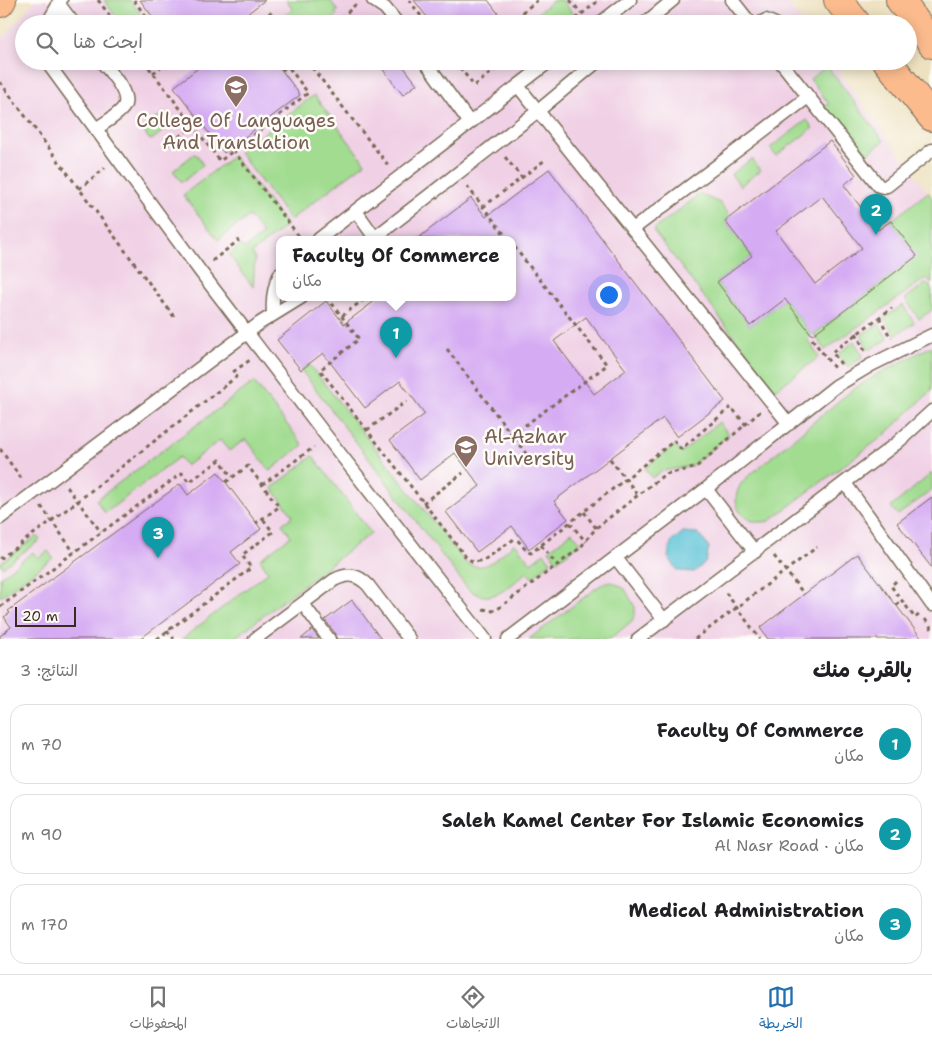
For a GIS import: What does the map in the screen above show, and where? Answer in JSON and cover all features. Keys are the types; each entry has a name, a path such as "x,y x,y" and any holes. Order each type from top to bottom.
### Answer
{"highway":[{"path":"838,0 850,15"},
{"path":"900,0 911,15"},
{"path":"917,23 932,44"},
{"path":"894,70 932,118"}],"lane":[{"path":"373,0 385,8 391,15"},
{"path":"611,15 630,0"},
{"path":"655,15 673,0"},
{"path":"732,0 743,15"},
{"path":"52,15 60,2 68,15"},
{"path":"53,70 200,271 485,639"},
{"path":"96,129 122,109 126,101 124,92 108,70"},
{"path":"432,70 470,123"},
{"path":"323,236 538,70"},
{"path":"377,236 495,145 587,70"},
{"path":"791,70 808,96 880,186 886,186 932,150"},
{"path":"518,86 789,424"},
{"path":"633,229 808,96"},
{"path":"356,211 373,236"},
{"path":"273,313 272,300 276,283"},
{"path":"0,518 247,332 273,313 296,301"},
{"path":"508,639 706,490 847,379 932,335"},
{"path":"638,639 897,444 929,417"},
{"path":"845,482 932,605"},
{"path":"706,490 760,548"},
{"path":"616,558 664,620"},
{"path":"263,637 334,580 352,575 362,578 409,639"},
{"path":"303,604 329,639"}],"path":[{"path":"98,0 109,15"},
{"path":"134,0 145,15"},
{"path":"345,15 360,0"},
{"path":"409,0 420,15"},
{"path":"519,15 538,0"},
{"path":"570,0 582,14 600,0"},
{"path":"151,70 220,161 308,93 291,70"},
{"path":"153,73 157,70"},
{"path":"314,70 398,178"},
{"path":"462,70 474,86 494,70"},
{"path":"0,82 174,318"},
{"path":"166,146 200,121"},
{"path":"495,145 522,178"},
{"path":"233,150 299,236"},
{"path":"78,188 117,159"},
{"path":"483,207 545,160"},
{"path":"457,174 506,236"},
{"path":"200,271 239,240"},
{"path":"512,435 607,364 516,249"},
{"path":"330,301 359,339 320,370 466,557 473,562 484,560 512,539 518,540 529,553 542,545 674,442 681,449 731,408 746,425"},
{"path":"342,316 362,301"},
{"path":"847,379 832,352 892,308"},
{"path":"879,317 899,352"},
{"path":"812,339 847,379"},
{"path":"447,350 533,463"},
{"path":"0,558 78,502 236,377 233,372 261,351"},
{"path":"367,430 407,400"},
{"path":"478,606 488,611 499,608 586,542 596,528 665,474 696,468 771,402"},
{"path":"262,485 327,437"},
{"path":"610,458 638,494"},
{"path":"0,607 182,473 189,482 220,460 232,477"},
{"path":"226,482 248,466 279,507 256,523"},
{"path":"424,503 463,473"},
{"path":"58,474 101,532"},
{"path":"584,512 596,528"},
{"path":"157,639 251,568 242,555 273,532 263,519"},
{"path":"570,523 586,542"},
{"path":"542,545 557,565"},
{"path":"695,639 817,546"},
{"path":"760,548 785,570 804,594"},
{"path":"716,581 760,639"},
{"path":"891,586 915,618"},
{"path":"896,605 902,600"},
{"path":"167,631 174,639"}],"shaded area":[{"name":"Al-Azhar University","path":"35,0 785,0 796,15 23,15"},
{"name":"Al-Azhar University","path":"15,25 15,70 838,70 932,198 932,639 0,639 0,43"}],"green space":[{"path":"104,0 130,0 141,15 115,15"},
{"path":"286,0 330,0 338,11 335,12 337,15 286,15 293,9"},
{"path":"554,0 562,0 574,15 535,15"},
{"path":"822,70 830,70 884,141 862,158 824,107 829,104 810,79"},
{"path":"314,95 365,163 290,220 239,152"},
{"path":"163,113 167,114 172,124 150,140 143,131 144,128"},
{"path":"807,120 813,128 776,156 770,148"},
{"path":"194,154 197,155 203,165 184,181 181,181 174,170"},
{"path":"233,156 287,225 252,253 255,259 253,287 229,255 241,245 244,249 263,234 249,216 218,240 183,195"},
{"path":"752,159 761,170 740,186 731,174"},
{"path":"928,192 932,198 932,283 926,278 825,350 814,334 916,256 891,221"},
{"path":"700,194 720,203 730,216 725,221 752,256 717,282 750,326 785,299 812,335 807,339 819,357 775,390 653,230"},
{"path":"925,284 928,284 932,290 932,310 919,319 906,298"},
{"path":"903,305 914,322 895,335 884,318"},
{"path":"879,324 888,339 869,350 861,335"},
{"path":"854,341 863,356 848,367 838,355"},
{"path":"932,346 932,390 886,434 769,521 759,522 744,516 736,503 736,495 745,479 852,390"},
{"path":"309,364 465,562 472,566 485,565 498,558 515,543 531,563 544,553 551,562 532,578 527,572 506,589 492,596 476,594 467,588 301,370"},
{"path":"254,382 303,445 270,471 246,439 229,451 220,440 186,466 179,457 105,513 96,500"},
{"path":"719,422 729,435 691,466 662,471 652,478 645,468 675,445 681,453"},
{"path":"313,456 371,533 233,639 182,639 268,572 260,559 291,536 282,524 293,516 272,488"},
{"path":"932,473 932,490 898,515 891,507"},
{"path":"572,532 581,543 557,561 549,550"},
{"path":"37,536 40,540 3,567 0,563"},
{"path":"48,551 53,558 0,597 0,577 33,552 38,558"},
{"path":"613,582 625,589 635,607 635,614 632,621 610,639 529,639 599,586"}],"water":[{"path":"683,532 698,533 709,547 706,562 694,572 678,571 668,557 671,542"}],"building":[{"path":"140,0 265,0 246,15 151,15"},
{"path":"414,0 488,0 499,15 425,15"},
{"name":"College Of Languages And Translation","path":"196,70 282,70 300,95 224,153 174,87"},
{"path":"383,70 406,70 417,84 403,95"},
{"path":"830,141 856,175 844,185 878,230 891,221 917,256 812,335 785,299 750,326 717,282 752,256 725,221","holes":["822,196 862,248 815,284 776,231"]},
{"path":"549,169 725,401 677,437 663,418 554,501 568,519 529,549 512,526 477,552 446,512 480,486 455,453 420,480 390,440 425,414 400,381 365,408 323,353 301,370 277,340 326,301 344,324 375,301 516,301 516,236 421,236 471,198 486,217","holes":["586,317 626,370 594,394 554,341"]},
{"path":"218,472 261,529 231,552 240,564 140,639 0,639 0,636 11,627 4,617 10,613 8,611 180,484 188,495"},
{"path":"932,497 932,568 897,523"},
{"path":"857,554 922,639 768,639 760,628"},
{"path":"352,600 381,639 337,639 336,634 325,620"},
{"path":"312,630 319,639 301,639"}],"place":[{"name":"College Of Languages And Translation","path":"236,108"},
{"name":"Saleh Kamel Center For Islamic Economics","path":"876,235"},
{"name":"Faculty Of Commerce","path":"396,358"},
{"name":"Al-Azhar University","path":"466,468"},
{"name":"Medical Administration","path":"158,558"}]}
